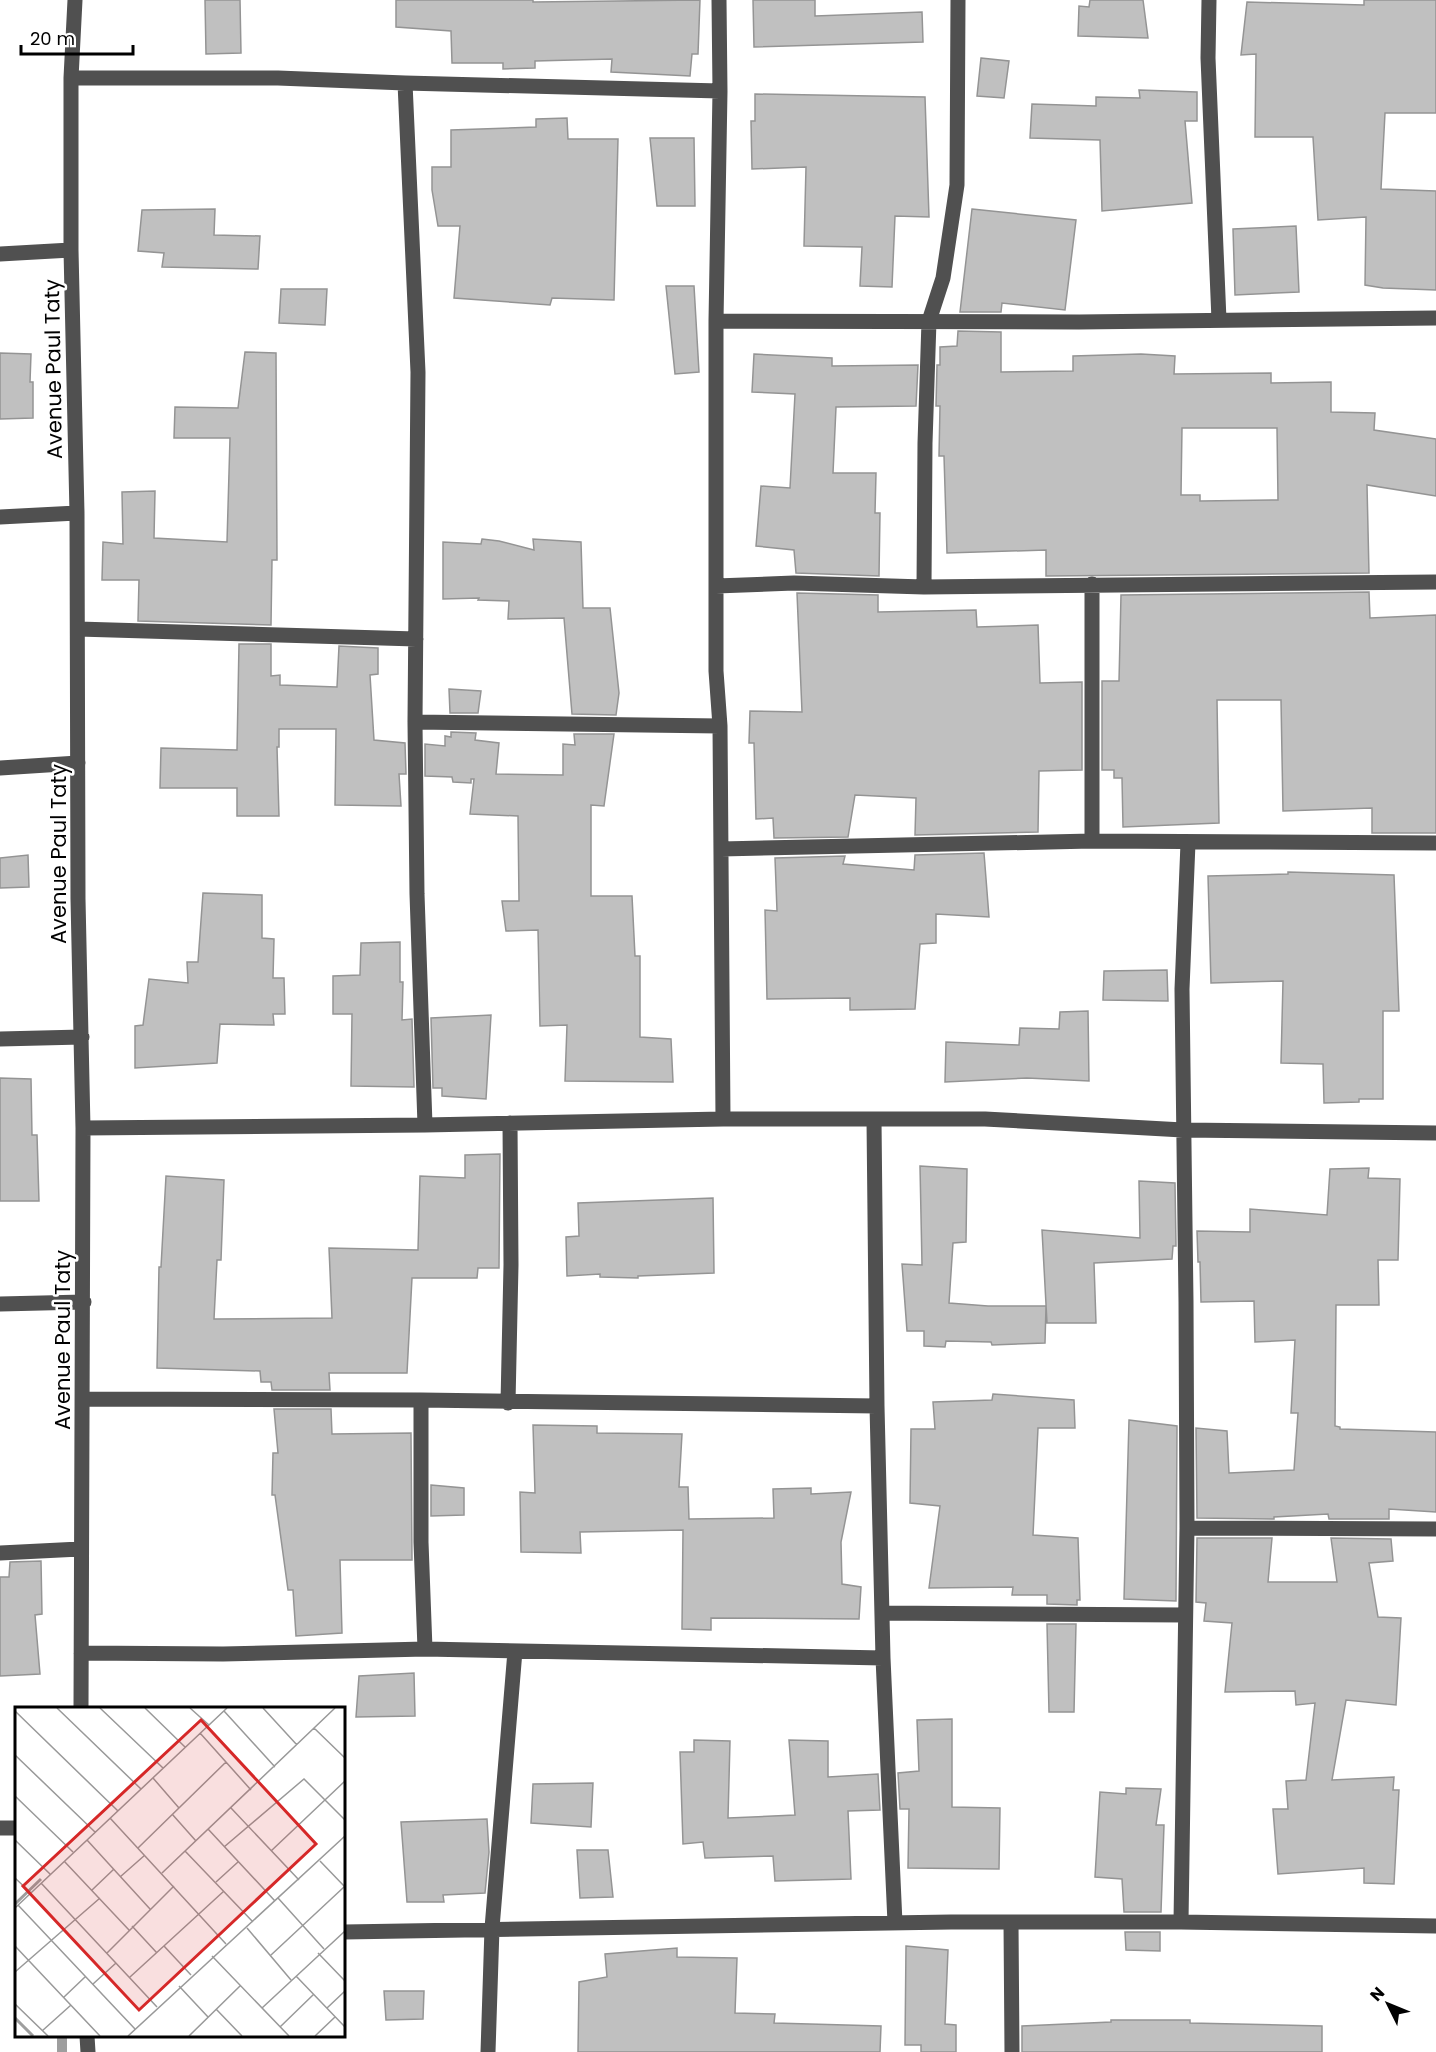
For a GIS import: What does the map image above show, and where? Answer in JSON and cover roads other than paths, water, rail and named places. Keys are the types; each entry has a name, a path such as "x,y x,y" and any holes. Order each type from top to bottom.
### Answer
{"street":[{"name":"Avenue Paul Taty","path":"75,0 71,78 71,250 77,513 78,899 83,1128 81,1707"},
{"path":"719,0 716,670 720,726 723,1119"},
{"path":"924,587 929,321 943,278 957,185 958,0"},
{"path":"1209,0 1208,58 1218,320"},
{"path":"71,78 278,78 720,91"},
{"path":"405,83 418,372 417,894 425,1125"},
{"path":"0,254 71,250"},
{"path":"716,321 1079,322 1436,318"},
{"path":"0,517 77,513"},
{"path":"716,586 794,583 924,587 1436,582"},
{"path":"1092,584 1092,841"},
{"path":"78,628 416,639"},
{"path":"416,722 720,726"},
{"path":"0,768 78,764"},
{"path":"721,849 1092,841 1436,843"},
{"path":"1181,1922 1187,1528 1182,989 1188,843"},
{"path":"0,1039 82,1037"},
{"path":"83,1128 425,1125 723,1119 985,1119 1183,1130 1436,1133"},
{"path":"874,1120 883,1658 895,1923"},
{"path":"508,1403 511,1265 510,1123"},
{"path":"0,1304 84,1302"},
{"path":"83,1399 422,1400 508,1403 877,1406"},
{"path":"422,1400 421,1542 425,1649"},
{"path":"1187,1528 1436,1529"},
{"path":"0,1553 80,1549"},
{"path":"883,1613 1185,1615"},
{"path":"81,1653 223,1654 425,1649 883,1658"},
{"path":"488,2052 492,1929 515,1651"},
{"path":"345,1932 895,1923 1181,1922 1436,1926"},
{"path":"1011,1923 1012,2052"}],"waterway":[{"path":"62,2037 62,2052"}]}
